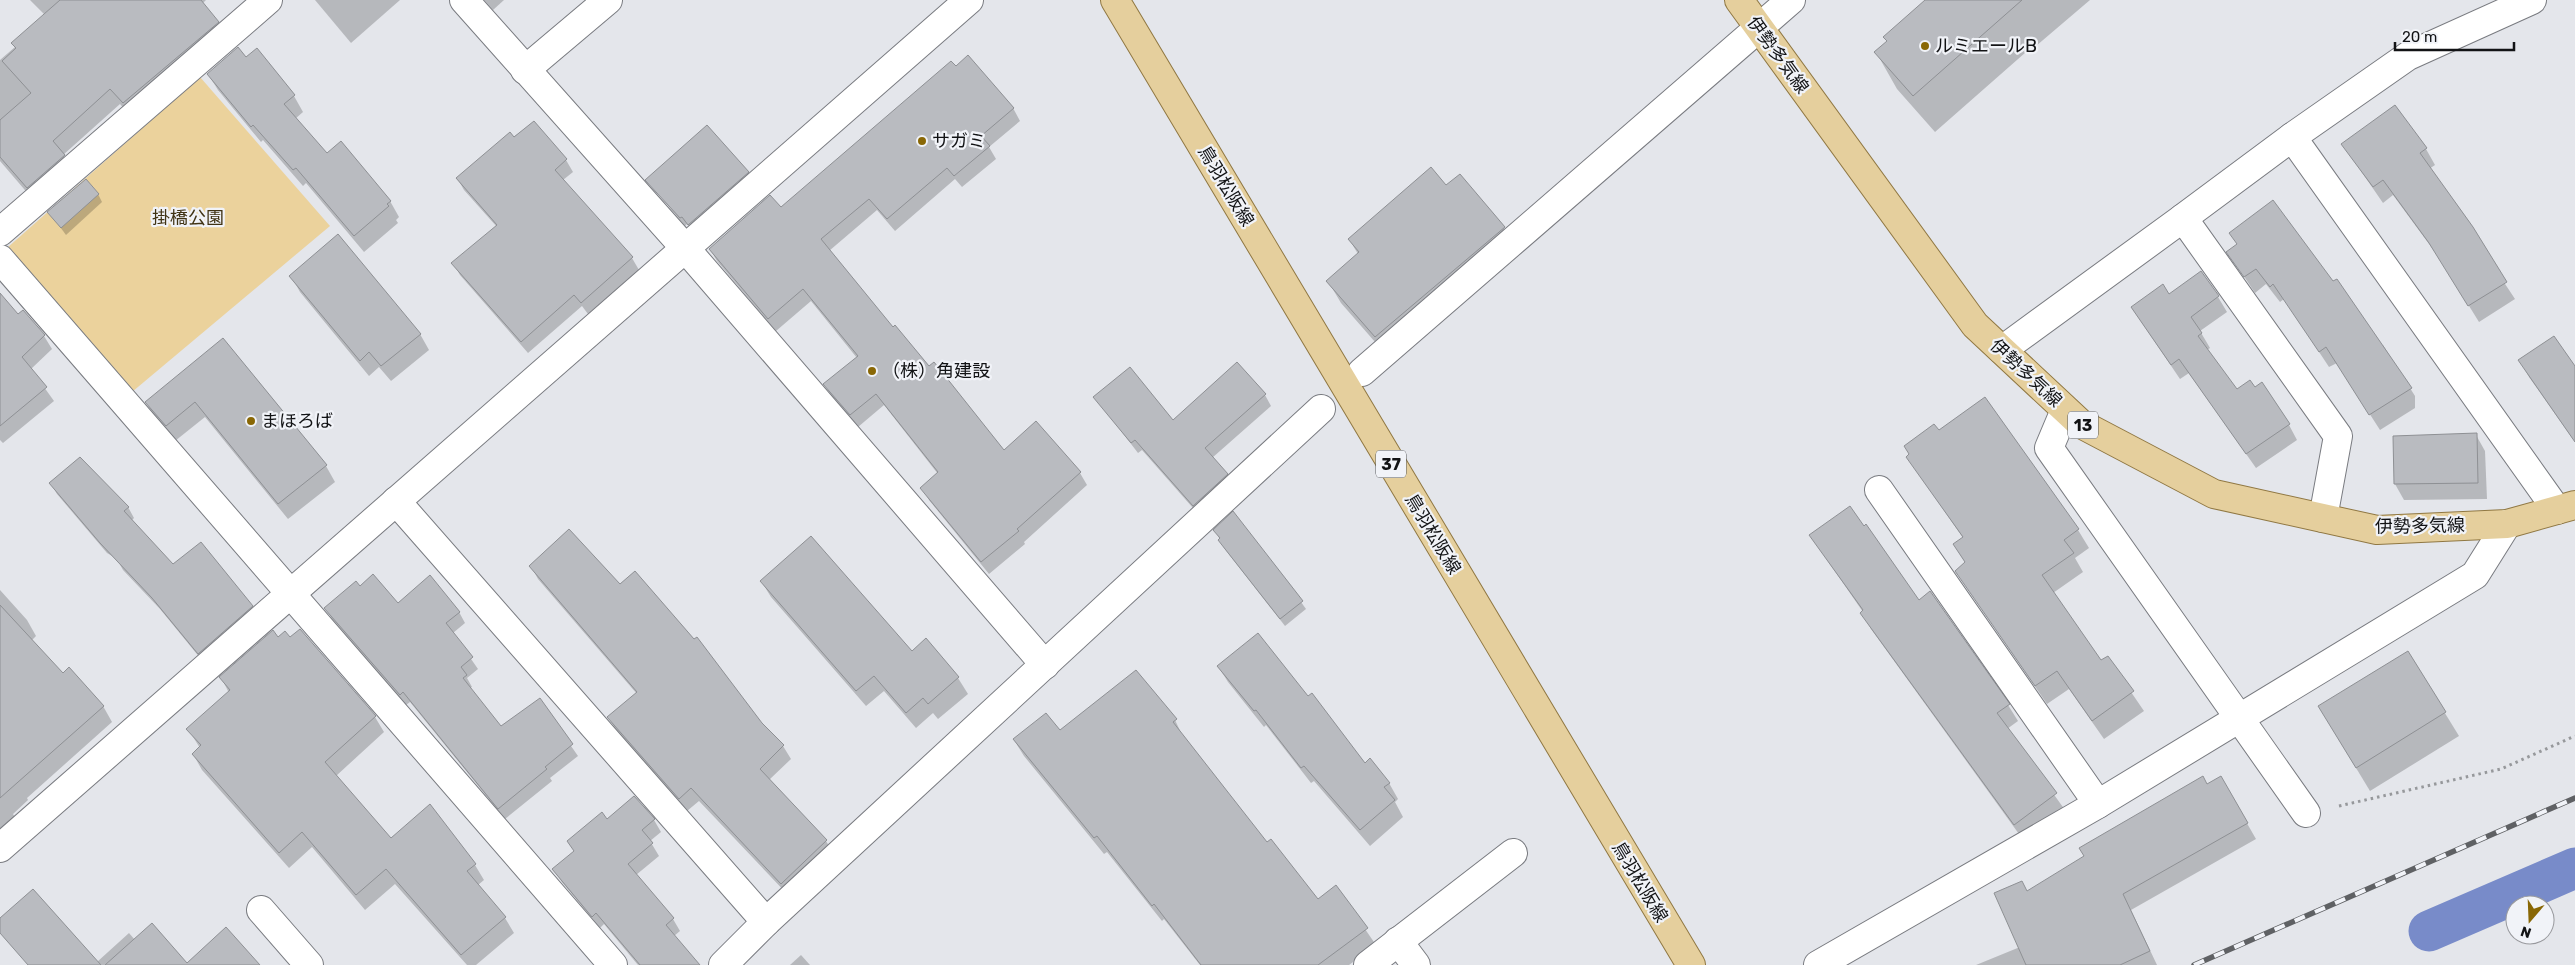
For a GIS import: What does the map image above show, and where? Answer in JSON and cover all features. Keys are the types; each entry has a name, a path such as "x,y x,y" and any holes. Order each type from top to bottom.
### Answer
{"main road":[{"name":"鳥羽松阪線","path":"1115,0 1667,928 1691,965"},
{"name":"伊勢多気線","path":"1739,0 1976,325 2081,424 2214,494 2377,530 2507,524 2566,507"}],"street":[{"path":"0,232 268,0"},
{"path":"464,0 685,248 1045,665"},
{"path":"525,70 608,0"},
{"path":"0,848 969,0"},
{"path":"1362,372 1791,0"},
{"path":"2002,350 2292,138 2408,56 2532,0"},
{"path":"2292,138 2566,507"},
{"path":"2183,218 2338,436 2324,518"},
{"path":"0,259 290,596 613,965"},
{"path":"723,965 766,922 1321,409"},
{"path":"2065,410 2049,448 2237,718 2306,813"},
{"path":"1879,490 2098,804"},
{"path":"396,501 766,922"},
{"path":"1818,965 2098,804 2475,575 2507,524"},
{"path":"1368,965 1513,853"},
{"path":"261,910 309,965"},
{"path":"1398,942 1416,965"}],"path":[{"path":"2306,813 2501,769 2575,736"}],"green space":[{"name":"掛橋公園","path":"200,77 330,226 132,392 7,248"}],"building":[{"path":"60,0 201,0 219,22 123,103 110,89 53,141 65,155 27,188 0,157 0,120 31,93 2,61 16,48 11,43"},
{"name":"ルミエールB","path":"1925,0 2022,0 1913,96 1874,52 1887,41 1883,37"},
{"path":"238,47 246,57 257,48 295,95 284,104 327,153 341,141 391,201 387,204 389,206 354,236 296,168 293,170 253,125 251,127 207,74"},
{"path":"968,55 1014,108 981,136 990,146 954,176 947,168 887,219 869,199 821,239 893,327 895,325 929,366 934,362 1004,450 1036,421 1081,472 1017,529 1019,531 981,562 920,488 938,472 876,394 850,415 823,384 858,356 803,289 768,319 709,249 770,195 781,207 951,61 956,66"},
{"path":"2395,105 2427,148 2420,153 2473,227 2507,282 2468,306 2429,243 2383,180 2373,187 2341,144"},
{"path":"534,121 567,159 555,170 633,257 581,303 574,295 521,342 451,263 497,225 456,178 510,132 514,137"},
{"path":"707,125 749,172 688,225 645,180"},
{"path":"1431,167 1446,185 1460,174 1505,227 1375,337 1326,281 1359,252 1348,239"},
{"path":"86,179 99,194 61,228 47,212"},
{"path":"2273,200 2333,281 2337,279 2412,388 2369,415 2326,347 2319,352 2273,284 2270,287 2256,269 2244,277 2226,252 2237,244 2229,233"},
{"path":"338,234 421,334 381,366 369,352 360,361 289,276"},
{"path":"2201,271 2219,296 2191,317 2202,333 2198,336 2237,389 2250,380 2255,387 2262,382 2290,424 2246,454 2179,359 2171,365 2131,307 2163,284 2169,294"},
{"path":"0,293 18,314 23,310 45,335 22,357 47,387 0,426"},
{"path":"2554,336 2575,366 2575,442 2518,360"},
{"name":"まほろば","path":"223,338 327,465 278,504 195,402 166,426 145,402"},
{"path":"1237,362 1266,394 1205,448 1228,474 1193,506 1135,440 1131,443 1093,397 1130,367 1173,420"},
{"path":"1985,397 2079,529 2064,540 2074,553 2042,575 2101,660 2108,656 2134,691 2092,721 2057,671 2035,686 1955,571 1965,562 1953,544 1963,537 1906,457 1909,454 1904,446 1934,424 1939,430"},
{"path":"2477,433 2478,483 2394,484 2393,436"},
{"path":"80,457 129,507 124,511 173,564 201,542 253,606 198,654 152,598 100,543 49,483"},
{"path":"1850,506 1864,526 1866,524 1919,600 1930,591 2010,704 1997,713 2057,793 2014,825 1860,613 1863,610 1809,535"},
{"path":"1233,511 1303,601 1280,619 1218,540 1220,538 1213,530"},
{"path":"569,529 620,584 635,571 694,639 697,637 762,723 784,745 760,769 827,840 781,884 691,788 679,799 607,717 637,692 529,566"},
{"path":"811,536 912,651 926,638 959,677 928,704 923,698 906,713 874,676 856,691 760,581"},
{"path":"373,574 398,603 430,575 460,612 446,623 473,657 461,667 467,675 463,678 501,726 540,698 573,744 545,767 547,769 498,809 403,692 400,695 324,608 356,581 360,586"},
{"path":"0,605 63,673 69,667 104,706 0,798"},
{"path":"300,629 376,716 325,762 391,838 430,804 476,864 467,871 506,917 461,955 386,869 356,895 302,832 279,853 192,754 201,745 186,729 230,690 219,677 273,630 278,637 285,631 290,637"},
{"path":"1258,633 1308,696 1312,693 1365,763 1370,758 1390,783 1384,787 1395,800 1360,830 1304,766 1301,768 1256,710 1254,711 1217,666"},
{"path":"2408,651 2446,712 2356,768 2318,706"},
{"path":"1136,670 1177,719 1173,722 1267,842 1271,839 1318,899 1336,885 1368,928 1318,965 1201,965 1154,904 1152,906 1097,836 1094,838 1013,739 1046,713 1060,730"},
{"path":"2203,776 2207,784 2221,776 2248,823 2123,894 2150,951 2120,965 2026,965 1994,893 2022,881 2027,891 2084,856 2079,848"},
{"path":"634,796 655,819 642,830 653,843 628,864 674,918 666,925 700,965 640,965 596,913 592,917 552,869 574,851 567,841 602,812 607,819"},
{"path":"33,889 101,965 28,965 0,933 0,918"},
{"path":"152,923 187,963 226,927 260,965 105,965"}],"waterway":[{"path":"2429,931 2575,868"}],"railway":[{"path":"2194,965 2575,798"}],"place":[{"name":"ルミエールB","path":"1925,46"},
{"name":"サガミ","path":"922,141"},
{"name":"（株）角建設","path":"872,371"},
{"name":"まほろば","path":"251,421"}]}
